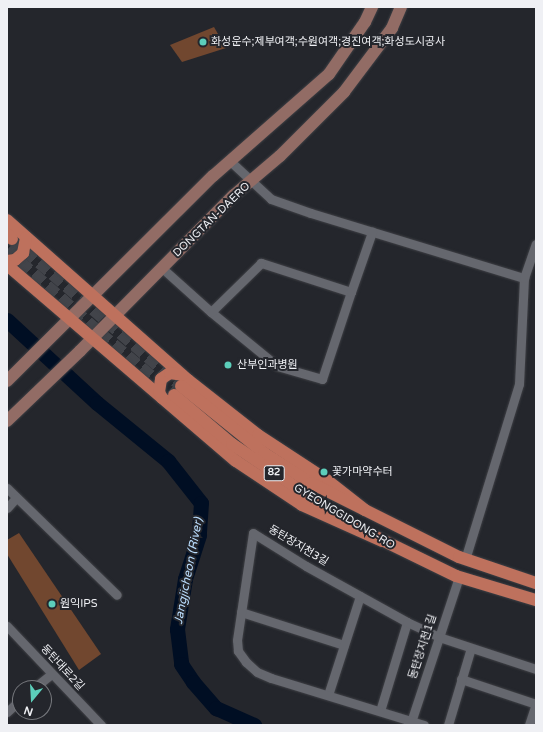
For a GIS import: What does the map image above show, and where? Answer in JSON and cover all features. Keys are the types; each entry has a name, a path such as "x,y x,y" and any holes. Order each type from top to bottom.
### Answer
{"main road":[{"path":"10,378 56,335 230,160 329,74 365,22 372,7"},
{"name":"DONGTAN-DAERO","path":"7,421 80,351 234,195 252,181 344,92 392,28 401,7"},
{"path":"7,220 115,316 179,385"},
{"path":"7,261 15,260 23,253 26,237"},
{"path":"7,265 91,339 236,461 278,491 302,505 382,541"},
{"path":"162,398 159,386 161,379 170,373 179,385"},
{"name":"GYEONGGIDONG-RO","path":"179,385 328,481 365,510 465,559 536,583"},
{"name":"GYEONGGIDONG-RO","path":"179,385 232,444 293,486 382,541 459,577 536,600"}],"street":[{"path":"230,160 271,199 372,232 524,278"},
{"path":"162,268 211,312 276,366 322,379 372,232"},
{"path":"465,559 519,384 524,278 536,244"},
{"path":"211,312 261,263 351,292"},
{"path":"7,488 117,595"},
{"path":"7,508 16,498"},
{"name":"동탄장지천3길","path":"424,725 410,723 380,711 271,678 257,672 246,662 238,651 237,640 253,533 407,622 439,637 536,669"},
{"name":"동탄장지천1길","path":"410,723 459,577"},
{"path":"328,695 360,596"},
{"path":"241,612 344,645"},
{"path":"380,711 407,622"},
{"name":"동탄대로2길","path":"7,626 101,725"},
{"path":"448,725 471,648"},
{"path":"44,680 51,674"},
{"path":"462,679 536,704 529,725"}],"building":[{"path":"214,27 226,48 182,62 170,45"},
{"name":"원익IPS","path":"19,533 101,654 79,670 7,554 7,540"}],"waterway":[{"name":"Jangjicheon (River)","path":"7,320 97,403 168,461 201,503 199,535 185,579 177,629 181,664 193,682 216,708 254,725"}],"tunnel":[{"path":"12,239 181,386"},
{"path":"7,250 100,333 174,395"}],"place":[{"name":"화성운수;제부여객;수원여객;경진여객;화성도시공사","path":"203,42"},
{"name":"산부인과병원","path":"228,365"},
{"name":"꽃가마약수터","path":"324,472"},
{"name":"원익IPS","path":"52,604"}]}
